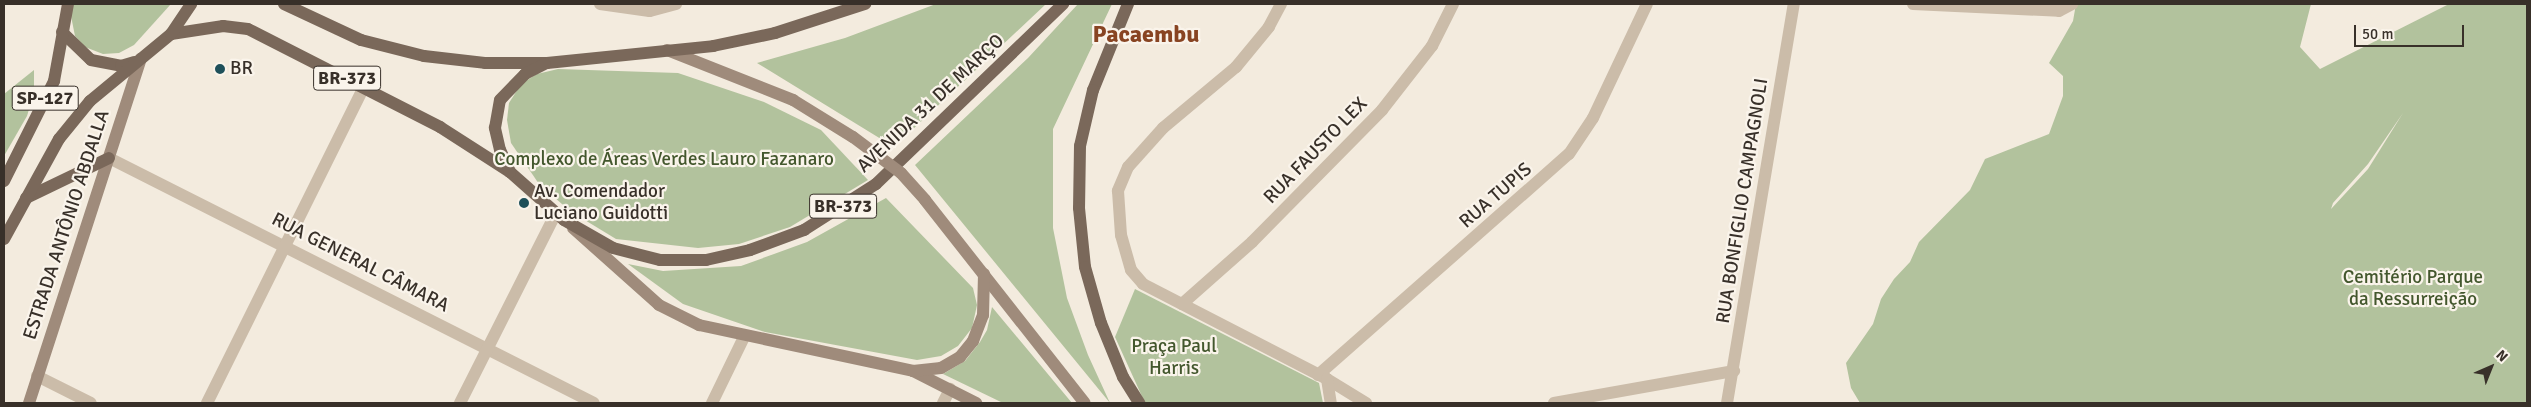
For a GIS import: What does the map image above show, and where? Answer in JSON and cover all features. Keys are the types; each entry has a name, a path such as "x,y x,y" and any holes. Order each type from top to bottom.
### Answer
{"main road":[{"name":"SP-127","path":"4,181 54,81 68,4"},
{"name":"SP-127","path":"4,239 59,139 84,109 171,34 191,4"},
{"name":"BR-373","path":"284,4 362,40 424,56 485,63 547,63 713,46 775,33 865,4"},
{"name":"AVENIDA 31 DE MARÇO","path":"560,216 613,248 660,260 706,260 750,250 804,230 876,184 1063,4"},
{"path":"1128,4 1092,90 1080,146 1079,208 1086,267 1101,323 1123,377 1139,403"},
{"name":"BR-373","path":"171,34 215,26 248,29 440,127 510,172 560,216"},
{"name":"SP-127","path":"62,32 91,60 121,66 139,60"},
{"path":"667,50 793,100 853,137 901,173 984,274 1085,403"},
{"name":"ESTRADA ANTÔNIO ABDALLA","path":"28,403 109,158 139,60"},
{"path":"510,172 500,150 495,128 500,100 525,74 547,63"},
{"path":"26,198 109,158"},
{"path":"560,216 659,305 699,325 744,337 913,372 976,403"},
{"path":"913,372 941,368 960,356 973,341 984,315 984,274"}],"street":[{"path":"600,4 650,11 676,4"},
{"path":"1281,4 1269,27 1236,67 1163,128 1128,167 1118,192 1121,234 1131,270 1143,284 1322,377 1366,403"},
{"name":"RUA FAUSTO LEX","path":"1182,304 1252,242 1382,110 1432,46 1453,4"},
{"name":"RUA TUPIS","path":"1322,377 1569,154 1593,118 1647,4"},
{"name":"RUA BONFIGLIO CAMPAGNOLI","path":"1727,403 1734,371 1794,4"},
{"path":"1913,4 2059,11 2072,4"},
{"path":"207,403 364,87"},
{"name":"RUA GENERAL CÂMARA","path":"109,158 594,403"},
{"path":"460,403 560,216"},
{"path":"712,403 744,337"},
{"path":"1554,403 1734,371"},
{"path":"37,376 91,403"},
{"path":"1322,377 1331,403"},
{"path":"943,403 950,389"}],"green space":[{"path":"73,4 171,4 134,45 119,53 103,54 85,47 75,36 71,16"},
{"name":"Complexo de Áreas Verdes Lauro Fazanaro","path":"936,4 1046,4 894,147 757,63 845,38"},
{"path":"1078,4 1112,4 1053,129 1053,228 1067,298 1088,355 1110,403 915,165 1028,58"},
{"name":"Cemitério Parque da Ressurreição","path":"2076,4 2311,4 2300,47 2320,69 2449,4 2527,4 2527,403 1860,403 1851,388 1846,363 1873,324 1881,299 1894,279 1910,262 1919,242 1970,190 1985,159 2049,134 2063,96 2063,76 2049,63 2073,21","holes":["2403,113 2368,169 2331,209 2333,203 2368,164"]},
{"name":"Complexo de Áreas Verdes Lauro Fazanaro","path":"558,69 678,73 764,102 821,130 868,180 790,227 739,244 698,248 616,239 570,211 539,184 511,143 507,120 509,103 521,84 537,74"},
{"path":"34,70 34,93 27,116 4,156 4,94"},
{"name":"Complexo de Áreas Verdes Lauro Fazanaro","path":"886,198 973,288 977,305 972,328 958,346 941,356 917,360 765,332 683,304 628,264 663,271 741,266 807,242"},
{"name":"Praça Paul Harris","path":"1135,289 1319,383 1323,403 1145,403 1115,337"},
{"path":"992,307 1072,403 1003,403 943,374 965,361 980,342 987,330"}],"place":[{"name":"BR","path":"220,69"},
{"name":"Av. Comendador Luciano Guidotti","path":"524,203"}],"district":[{"name":"Pacaembu","path":"1146,35"}]}
